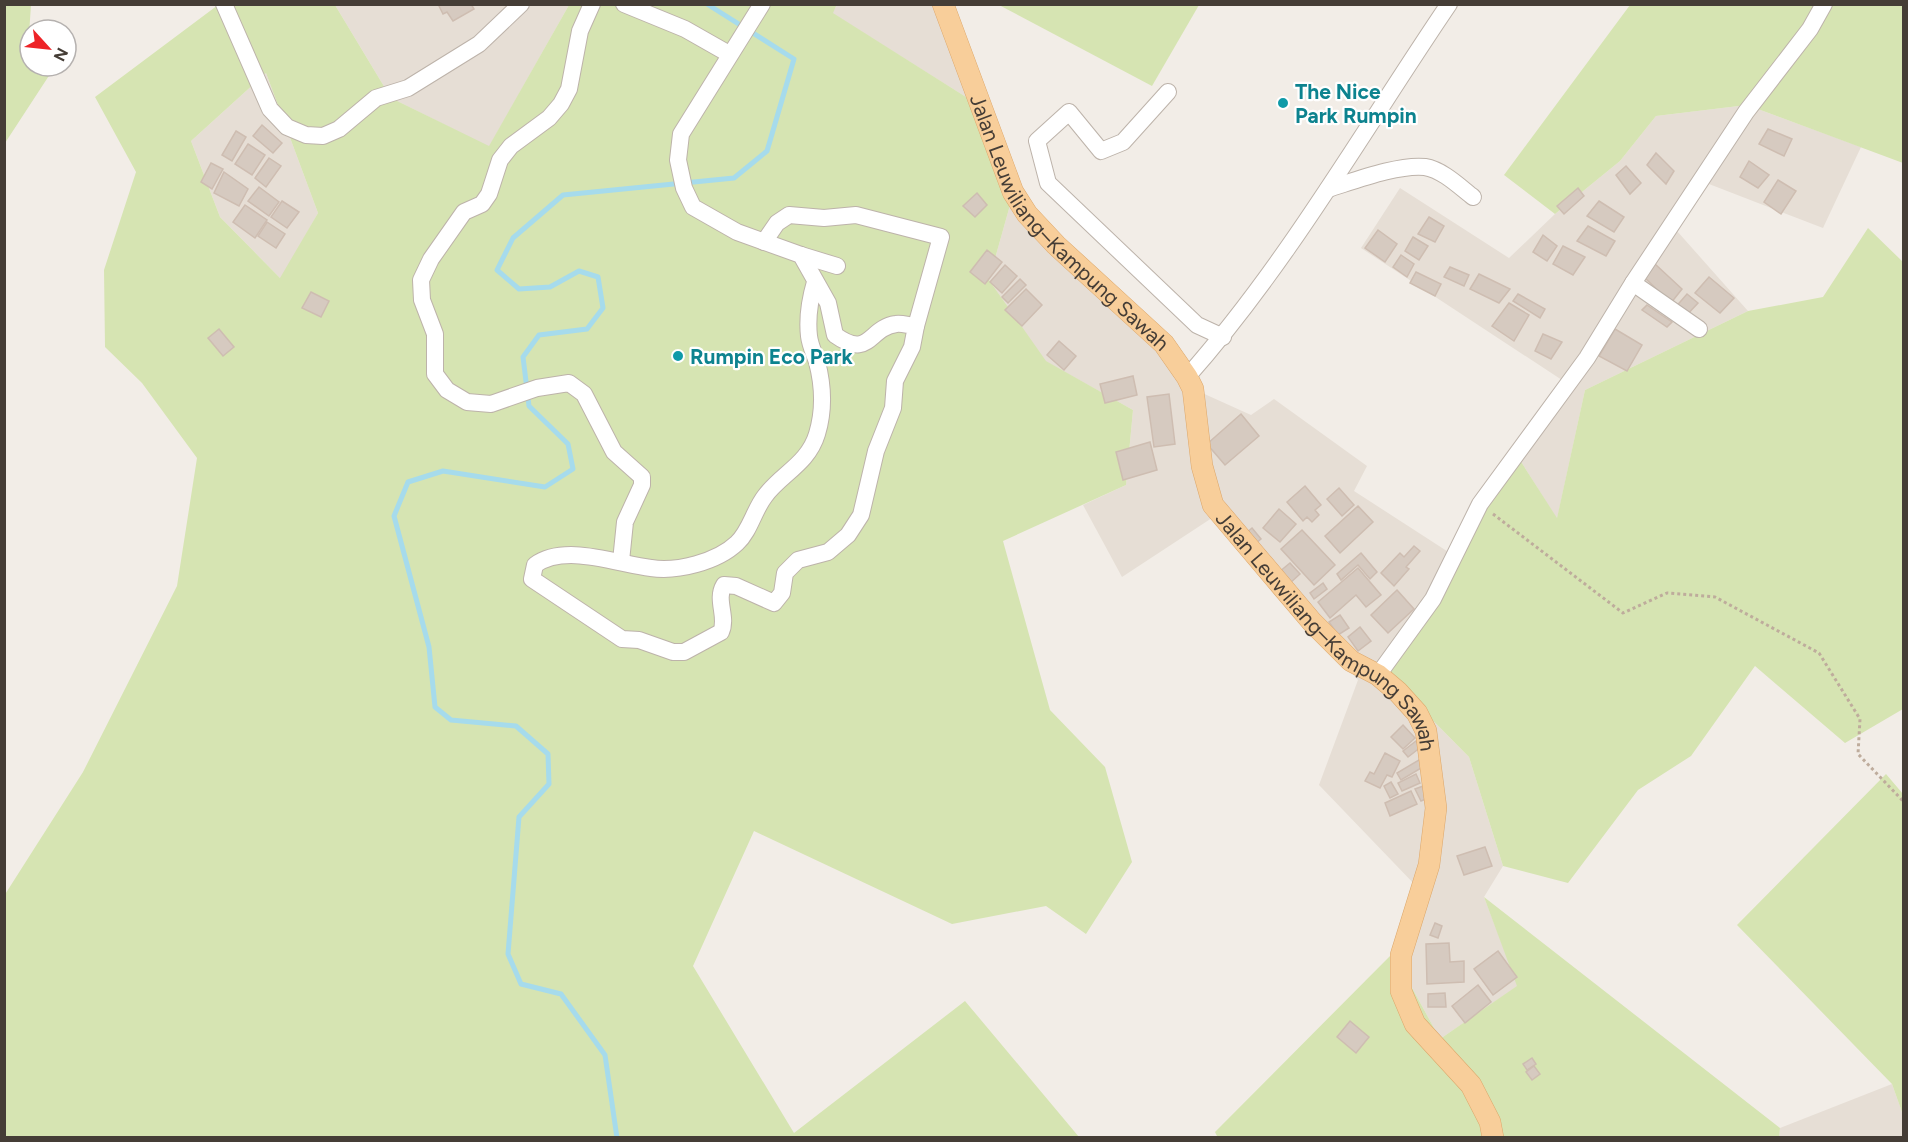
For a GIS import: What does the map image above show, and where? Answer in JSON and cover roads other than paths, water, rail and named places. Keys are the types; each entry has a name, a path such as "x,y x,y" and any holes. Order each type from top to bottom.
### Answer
{"main road":[{"name":"Jalan Leuwiliang–Kampung Sawah","path":"943,4 1013,192 1027,214 1056,245 1164,344 1187,377 1193,389 1202,466 1213,505 1312,622 1350,661 1378,675 1398,692 1417,713 1426,730 1436,808 1429,865 1401,955 1401,991 1415,1024 1471,1085 1490,1122 1493,1137"}],"street":[{"path":"225,4 270,109 287,127 306,135 323,136 339,129 376,98 408,88 479,44 521,4"},
{"path":"592,4 580,31 569,89 561,104 549,118 511,146 500,160 489,194 482,204 464,212 431,258 421,280 422,300 435,334 435,374 447,390 467,402 491,404 537,388 569,383 584,394 614,452 642,477 642,485 625,522 621,561"},
{"path":"624,4 685,29 729,54"},
{"path":"1187,377 1223,337 1328,189 1449,4"},
{"path":"1378,675 1433,599 1480,504 1587,358 1633,283 1746,111 1809,29 1824,4"},
{"path":"760,7 681,134 678,160 684,188 693,207 737,232 837,267"},
{"path":"1167,92 1123,142 1101,151 1069,112 1037,141 1048,183 1197,325 1223,337"},
{"path":"1328,189 1385,172 1426,167 1449,178 1473,197"},
{"path":"764,242 777,223 789,215 824,218 856,215 941,237 912,347 895,381 893,408 876,451 861,515 848,535 828,552 798,560 785,573 779,599 774,603 736,586 724,585 720,596 724,622 721,632 684,652 673,652 639,640 622,639 532,579 535,566 552,556 621,561 651,568 679,567 723,554 738,542 765,496 801,463 810,451 817,435 821,410 821,378 809,339 808,321 814,282"},
{"path":"801,255 814,282 828,303 835,335 845,342 860,346 882,330 896,324 916,326"},
{"path":"1633,283 1699,329"}],"waterway":[{"path":"617,1138 605,1055 561,994 521,984 508,954 519,817 549,784 548,754 516,726 451,720 435,707 429,647 394,516 408,482 443,471 545,487 573,469 568,444 529,406 523,357 539,335 587,329 603,308 598,277 579,271 550,287 519,289 497,270 513,238 563,195 734,178 767,151 794,59 707,4"}],"place":[{"name":"The Nice Park Rumpin","path":"1283,103"},
{"name":"Rumpin Eco Park","path":"678,356"}]}
